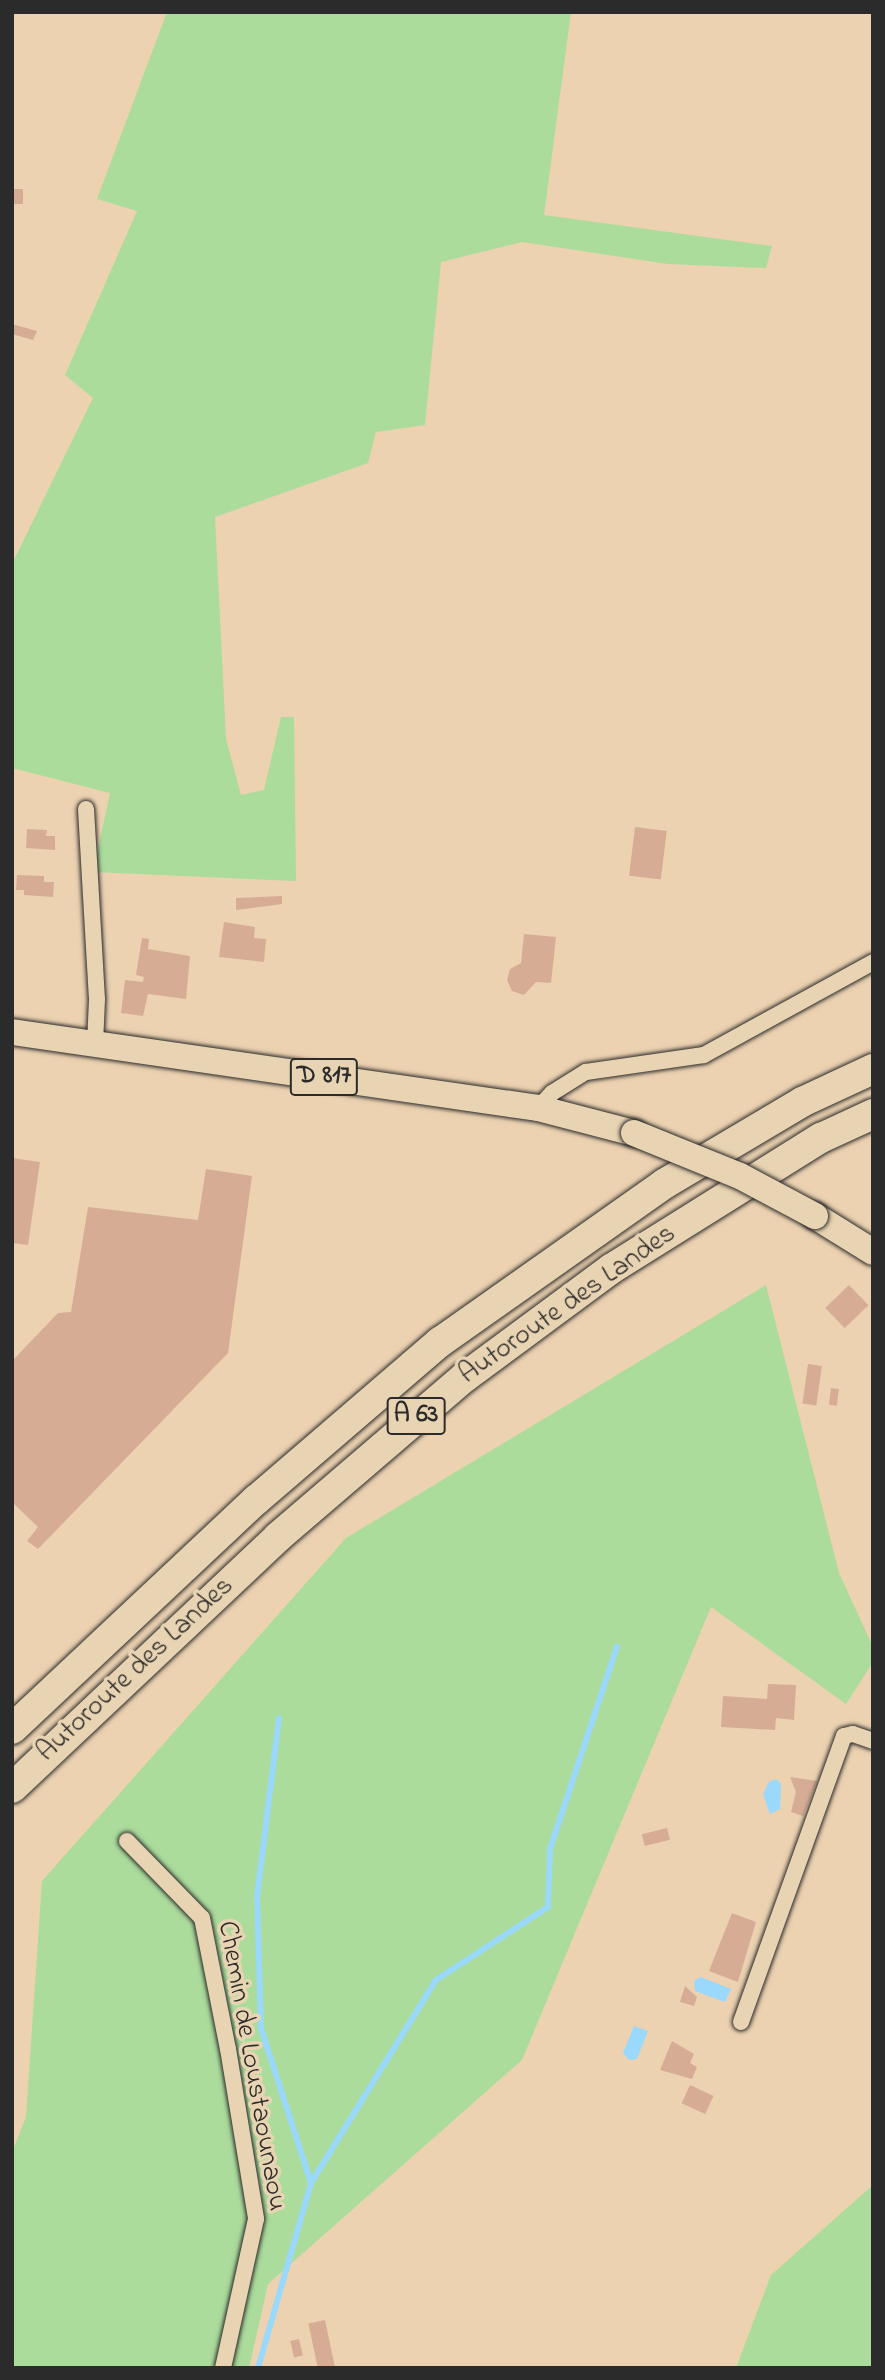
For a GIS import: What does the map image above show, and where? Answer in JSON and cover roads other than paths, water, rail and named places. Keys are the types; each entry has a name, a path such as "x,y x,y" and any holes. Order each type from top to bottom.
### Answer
{"highway":[{"name":"Autoroute des Landes","path":"12,1730 276,1481 440,1342 664,1184 802,1102 873,1069"},
{"name":"Autoroute des Landes","path":"12,1788 287,1529 465,1377 611,1269 821,1138 873,1114"}],"main road":[{"name":"D 817","path":"12,1032 538,1108 634,1133 740,1176 815,1216 873,1252"}],"street":[{"path":"86,808 97,999 94,1044"},
{"path":"538,1108 552,1093 586,1072 704,1055 873,962"},
{"path":"741,2022 844,1736 853,1734 873,1741"},
{"name":"Chemin de Loustaounaou","path":"127,1841 202,1918 228,2049 256,2219 223,2368"}],"water":[{"path":"776,1779 781,1784 780,1809 770,1814 763,1794 769,1782"},
{"path":"701,1977 731,1989 725,2002 695,1991 694,1981"},
{"path":"634,2026 648,2031 637,2059 629,2060 623,2053"}],"waterway":[{"path":"311,2183 436,1980 548,1907 550,1849 617,1647"},
{"path":"258,2368 311,2183 261,2028 257,1897 279,1718"}]}
